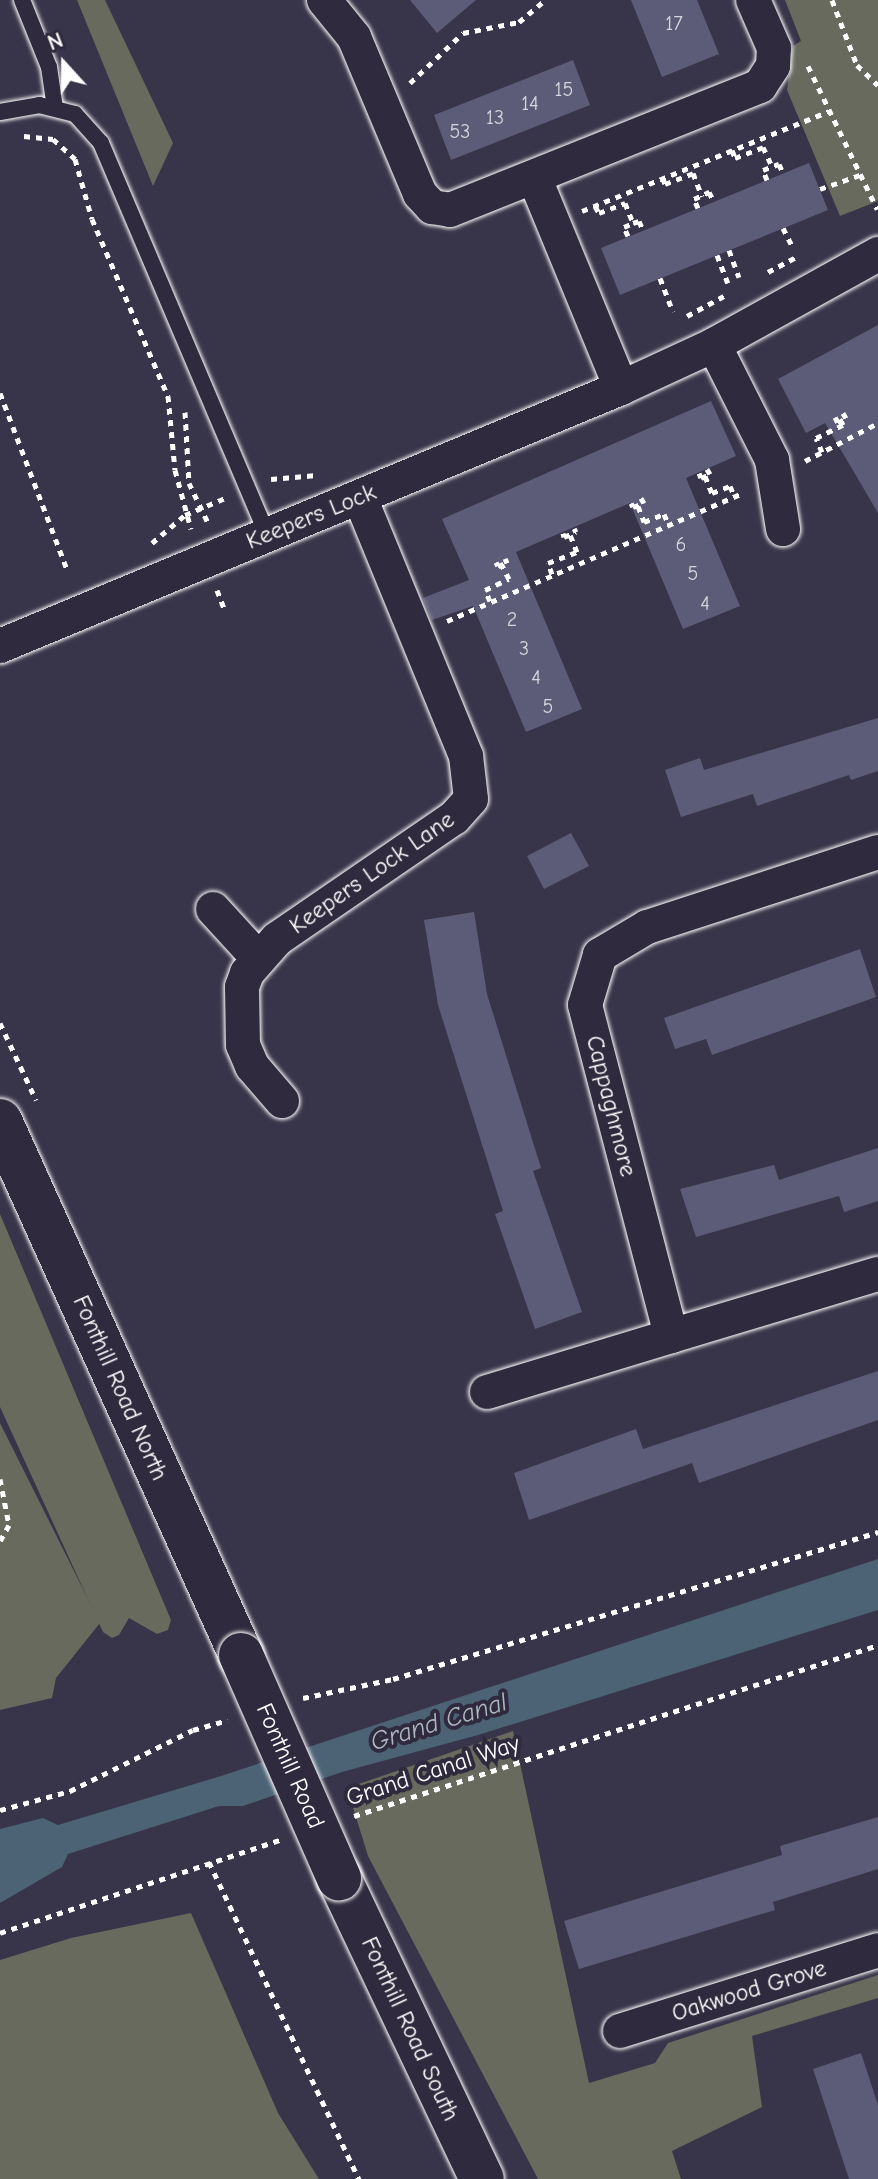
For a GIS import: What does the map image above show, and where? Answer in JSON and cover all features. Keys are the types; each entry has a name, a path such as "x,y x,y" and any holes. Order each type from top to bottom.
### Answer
{"main road":[{"name":"Fonthill Road North","path":"0,1121 241,1655"},
{"name":"Fonthill Road","path":"241,1655 339,1878"},
{"name":"Fonthill Road South","path":"339,1878 482,2179"}],"street":[{"path":"324,0 354,37 420,194 432,207 450,210 535,179 760,86 773,66 774,48 753,0"},
{"path":"535,179 621,388"},
{"name":"Keepers Lock","path":"0,646 621,388 714,345 878,254"},
{"path":"714,345 776,477 783,529"},
{"name":"Keepers Lock Lane","path":"257,957 454,818 471,799 466,756 360,497"},
{"name":"Cappaghmore","path":"671,1336 585,1005 600,955 647,927 878,852"},
{"path":"213,909 257,957 242,987 243,1045 252,1066 282,1101"},
{"path":"487,1392 878,1274"},
{"name":"Oakwood Grove","path":"620,2031 878,1950"}],"lane":[{"path":"22,0 49,67 55,108"},
{"path":"0,112 55,108 75,114 101,143 267,534"}],"path":[{"path":"380,98 405,88 463,33 519,22 545,0"},
{"path":"832,0 857,65 878,85"},
{"path":"803,54 877,209"},
{"path":"575,214 829,111"},
{"path":"16,135 53,139 75,159 92,219 168,396 175,470 212,557"},
{"path":"732,150 735,158 763,147 772,166"},
{"path":"767,180 763,170 772,166 779,164 783,173"},
{"path":"663,178 665,184 693,173 702,196"},
{"path":"820,189 860,175"},
{"path":"698,208 694,199 709,192 714,202"},
{"path":"595,206 599,213 625,203 633,223"},
{"path":"628,236 624,227 633,223 639,221 643,230"},
{"path":"783,228 793,248"},
{"path":"729,250 739,277"},
{"path":"717,255 728,283"},
{"path":"660,278 673,312"},
{"path":"0,393 68,572"},
{"path":"183,402 189,483 224,608"},
{"path":"822,452 816,438 843,425 838,419 846,418 843,413"},
{"path":"417,634 735,497 878,423"},
{"path":"704,473 712,493 730,486 735,497"},
{"path":"641,498 644,503 634,504 644,522 664,514 669,525"},
{"path":"570,535 574,528"},
{"path":"563,533 570,535"},
{"path":"552,574 548,563 577,552 570,535"},
{"path":"490,601 485,590 509,579 501,561"},
{"path":"0,1479 9,1525 0,1541"},
{"path":"297,1700 393,1679 878,1532"},
{"name":"Grand Canal Way","path":"338,1821 878,1645"},
{"path":"0,1810 70,1791 193,1730 238,1717"},
{"path":"0,1933 285,1838"},
{"path":"209,1862 359,2179"}],"green space":[{"path":"77,0 105,0 173,143 153,186"},
{"path":"785,0 878,0 878,201 840,216 787,90 793,46 801,41"},
{"path":"0,1214 171,1620 168,1630 157,1634 129,1618 119,1635 112,1638 103,1632 0,1407"},
{"path":"0,1423 100,1623 56,1678 52,1698 0,1710"},
{"path":"513,1731 589,2083 655,2063 668,2043 878,1975 878,1998 752,2036 762,2107 672,2151 681,2179 538,2179 368,1856 347,1788"},
{"path":"191,1913 278,2113 319,2179 0,2179 0,1960 71,1938"}],"water":[{"name":"Grand Canal","path":"878,1559 878,1610 478,1735 342,1772 243,1806 219,1806 68,1854 62,1867 0,1903 0,1829 43,1818 58,1825 221,1776"}],"building":[{"path":"410,0 476,0 437,33"},
{"path":"631,0 697,0 719,54 662,77"},
{"path":"573,60 590,105 451,160 434,115"},
{"path":"809,163 828,210 620,295 601,248"},
{"path":"878,325 878,513 825,423 806,433 778,379"},
{"path":"711,401 736,456 686,478 740,606 683,629 630,503 516,552 582,709 526,732 473,606 432,620 423,598 469,580 442,519"},
{"path":"878,718 878,771 851,780 849,775 757,806 753,794 681,817 665,770 700,758 704,770"},
{"path":"571,833 589,866 544,889 527,856"},
{"path":"474,912 487,994 541,1168 533,1171 582,1312 535,1329 495,1214 503,1211 438,1005 424,920"},
{"path":"860,949 876,997 712,1055 706,1039 675,1049 664,1018"},
{"path":"878,1148 878,1201 844,1212 839,1196 696,1237 680,1189 774,1165 779,1180"},
{"path":"878,1371 878,1420 699,1483 692,1463 529,1520 514,1473 636,1429 643,1449"},
{"path":"878,1817 878,1869 773,1902 775,1910 579,1969 564,1921 782,1855 780,1846"},
{"path":"861,2053 878,2105 878,2179 849,2179 813,2069"}]}
